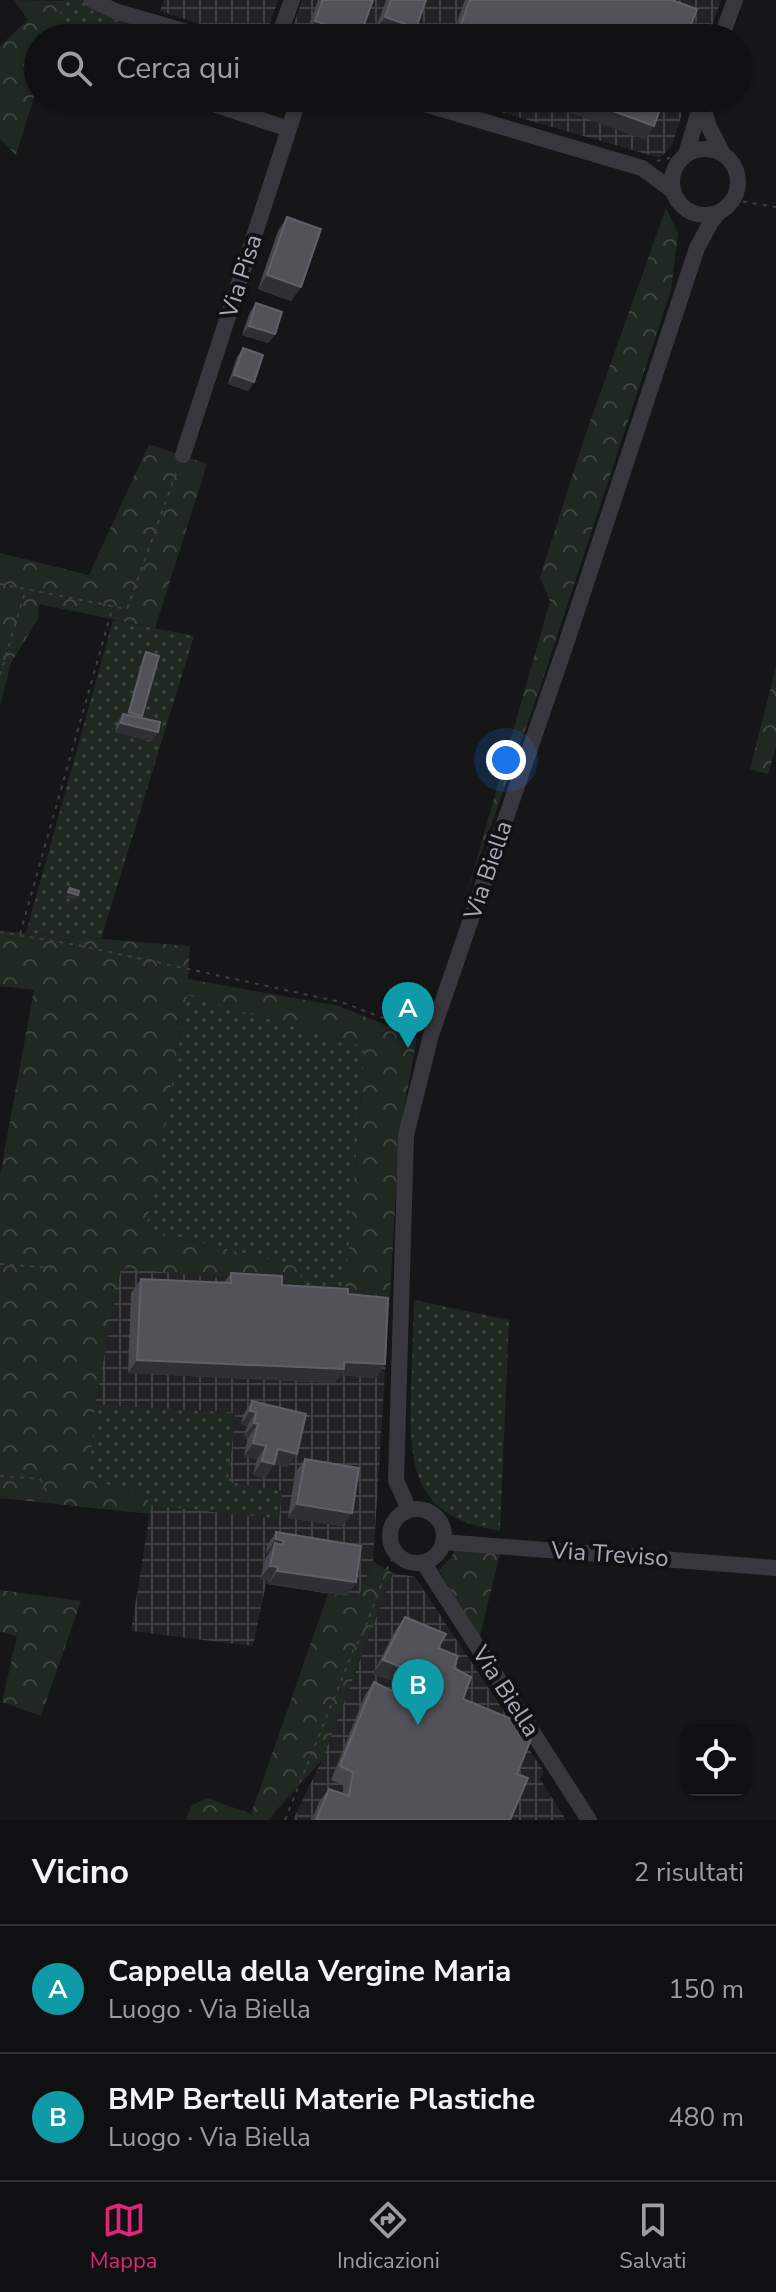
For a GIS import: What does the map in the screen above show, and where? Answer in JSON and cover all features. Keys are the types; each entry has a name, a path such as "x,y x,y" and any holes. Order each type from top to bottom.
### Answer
{"street":[{"path":"92,0 140,24"},
{"path":"283,24 292,0"},
{"path":"726,24 735,0"},
{"path":"237,112 289,129"},
{"name":"Via Pisa","path":"183,455 294,112"},
{"path":"455,112 663,167 680,157 705,149 723,154"},
{"path":"698,112 673,172 673,191 688,211 709,215 719,212 733,200 738,180 736,170 723,154 709,127 705,112"},
{"path":"646,164 673,191"},
{"path":"688,211 697,248"},
{"name":"Via Biella","path":"409,1510 396,1480 406,1135 431,1035 565,647 697,248 719,212"},
{"path":"418,1509 435,1516 441,1524 443,1542 436,1555 423,1562 408,1562 396,1554 389,1537 401,1514 418,1509"},
{"name":"Via Treviso","path":"443,1542 776,1568"},
{"name":"Via Biella","path":"423,1562 589,1820"}],"path":[{"path":"646,164 680,157"},
{"path":"733,200 776,207"},
{"path":"0,584 127,609 183,455"},
{"path":"0,675 25,590"},
{"path":"19,935 113,606"},
{"path":"0,932 77,945 341,1002 431,1035"},
{"path":"0,1264 52,1268"},
{"path":"0,1476 40,1479 49,1496"},
{"path":"285,1820 389,1564 396,1554"}],"shaded area":[{"path":"164,0 278,0 270,24 200,24 160,11"},
{"path":"302,0 721,0 713,24 294,24"},
{"path":"501,112 683,112 672,145 660,158"},
{"path":"121,1267 390,1296 373,1562 358,1598 266,1584 253,1646 131,1631 151,1505 278,1519 282,1491 228,1483 235,1414 95,1405"},
{"path":"393,1573 415,1577 544,1772 540,1779 566,1820 293,1820 322,1760"}],"green space":[{"path":"14,0 64,1 57,24 24,24 24,112 29,112 16,155 0,139 0,46 28,20"},
{"path":"64,0 87,0 142,23 142,24 56,24"},
{"path":"666,208 678,233 671,290 539,691 468,890 550,601 540,577 585,436"},
{"path":"149,444 207,464 155,628 39,604 38,619 11,663 0,706 0,553 89,575"},
{"path":"113,620 194,636 101,939 26,933"},
{"path":"776,667 776,746 768,774 750,769"},
{"path":"0,931 190,946 188,979 339,1006 417,1038 399,1135 390,1296 345,1292 365,1047 187,995 146,1229 300,1267 301,1285 121,1268 95,1405 89,1480 145,1494 151,1505 150,1514 0,1498 0,1175 34,990 0,986"},
{"path":"187,995 365,1047 345,1292 301,1285 300,1267 146,1229"},
{"path":"414,1300 509,1320 500,1531 471,1524 450,1514 434,1501 422,1485 412,1445"},
{"path":"95,1405 235,1414 228,1482 282,1491 279,1519 151,1505 145,1494 89,1480"},
{"path":"457,1547 501,1550 479,1640 439,1570"},
{"path":"373,1562 393,1573 322,1760 270,1820 186,1820 191,1806 207,1798 251,1814 328,1594 358,1598"},
{"path":"0,1590 81,1601 41,1716 2,1702 17,1636 0,1632"}],"building":[{"path":"323,0 373,0 364,24 324,24 315,21"},
{"path":"391,0 426,0 417,24 405,24 385,17"},
{"path":"470,0 672,0 697,9 691,24 461,24"},
{"path":"616,112 659,112 654,126"},
{"path":"287,217 321,229 301,287 267,275"},
{"path":"256,303 282,312 275,334 249,326"},
{"path":"243,348 263,355 254,382 234,375"},
{"path":"146,652 159,656 142,716 129,712"},
{"path":"123,714 160,722 158,732 121,723"},
{"path":"70,888 79,891 78,895 68,892"},
{"path":"231,1273 282,1276 282,1285 348,1289 348,1294 388,1298 385,1364 344,1362 344,1369 137,1360 141,1279 231,1283"},
{"path":"252,1401 306,1414 297,1454 278,1449 274,1464 262,1461 266,1446 253,1443 258,1424 254,1423 256,1412 250,1411"},
{"path":"305,1459 359,1468 352,1513 297,1504"},
{"path":"276,1532 361,1546 356,1582 277,1571 278,1567 270,1566 275,1543 282,1545 284,1541 276,1539"},
{"path":"405,1617 446,1634 438,1648 458,1656 454,1668 471,1677 463,1699 524,1724 519,1735 531,1739 517,1774 528,1778 510,1820 316,1820 329,1789 349,1796 353,1772 340,1766 374,1682 392,1691 404,1668 383,1660"}],"place":[{"name":"Cappella della Vergine Maria","path":"408,1048"},
{"name":"BMP Bertelli Materie Plastiche","path":"418,1725"}]}
